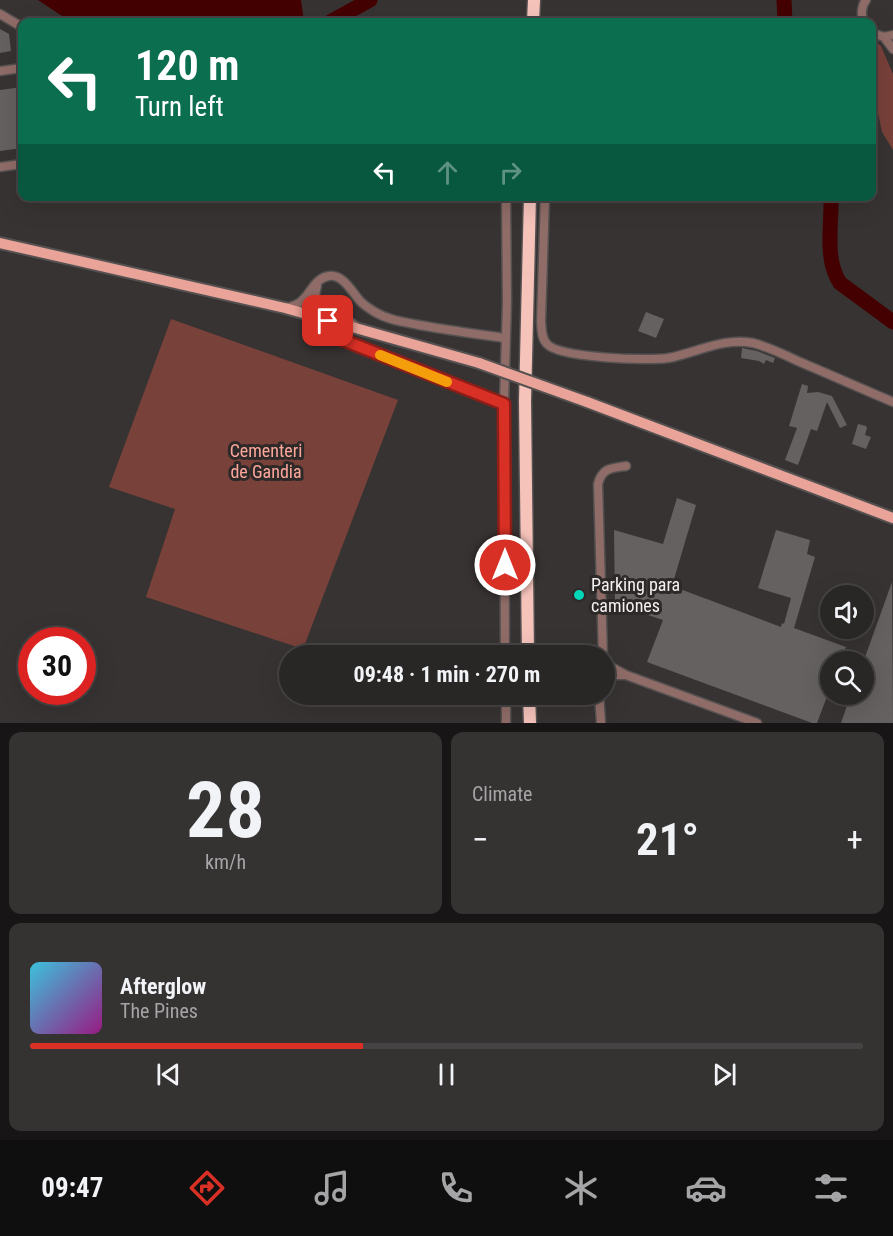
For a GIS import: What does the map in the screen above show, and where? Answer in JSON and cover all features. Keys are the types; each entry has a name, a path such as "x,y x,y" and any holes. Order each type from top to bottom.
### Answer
{"highway":[{"path":"528,645 525,401 530,201"},
{"path":"529,705 530,723"}],"main road":[{"path":"0,243 285,308 479,363 893,518"}],"street":[{"path":"862,18 862,8 866,0"},
{"path":"0,14 18,25"},
{"path":"888,36 893,49"},
{"path":"0,71 18,69"},
{"path":"0,167 18,165"},
{"path":"506,201 507,302 504,404 506,645"},
{"path":"545,201 541,322 545,343 551,347 561,351 593,356 644,360 668,358 722,344 740,342 753,344 893,402"},
{"path":"285,308 302,301 318,282 328,276 334,276 340,279 371,310 394,320 505,338"},
{"path":"318,282 314,298 315,304 323,311 348,319 357,328"},
{"path":"328,321 333,336 504,404"},
{"path":"603,645 598,484 600,476 605,471 626,466"},
{"path":"593,510 597,645"},
{"path":"615,668 626,675 757,723"},
{"path":"615,675 626,675"},
{"path":"506,705 506,723"},
{"path":"600,705 601,723"}],"green space":[{"path":"876,42 881,46 893,74 893,150 882,132 876,103"},
{"name":"Cementeri de Gandia","path":"171,319 398,400 305,645 291,645 146,597 175,509 109,487"}],"shaded area":[{"path":"38,0 301,0 303,18 65,18"}],"building":[{"path":"0,29 9,34 11,51 0,53"},
{"path":"18,88 18,149 0,151 0,90"},
{"path":"646,312 664,319 656,338 638,331"},
{"path":"742,348 775,358 773,363 766,360 764,364 741,358"},
{"path":"802,384 808,386 807,393 818,392 832,396 847,425 840,428 827,402 817,431 811,429 798,465 785,460 797,428 789,426"},
{"path":"858,424 866,426 865,435 871,437 866,449 852,444"},
{"path":"677,498 696,505 672,586 781,627 782,623 784,624 791,598 758,588 776,530 810,540 807,554 815,557 794,628 846,647 844,651 820,651 820,705 824,705 817,723 647,662 663,620 615,604 614,530 663,544"},
{"path":"892,582 893,723 841,723 847,705 874,705 874,651 867,651 872,639 874,639 874,632"}],"waterway":[{"path":"337,18 370,0"},
{"path":"784,0 785,18"},
{"path":"831,201 830,252 835,274 840,283 893,322"}],"slow traffic":[{"path":"380,355 447,382"}],"place":[{"name":"Parking para camiones","path":"579,595"}],"route":[{"path":"328,321 333,336 504,404 505,565"}]}
